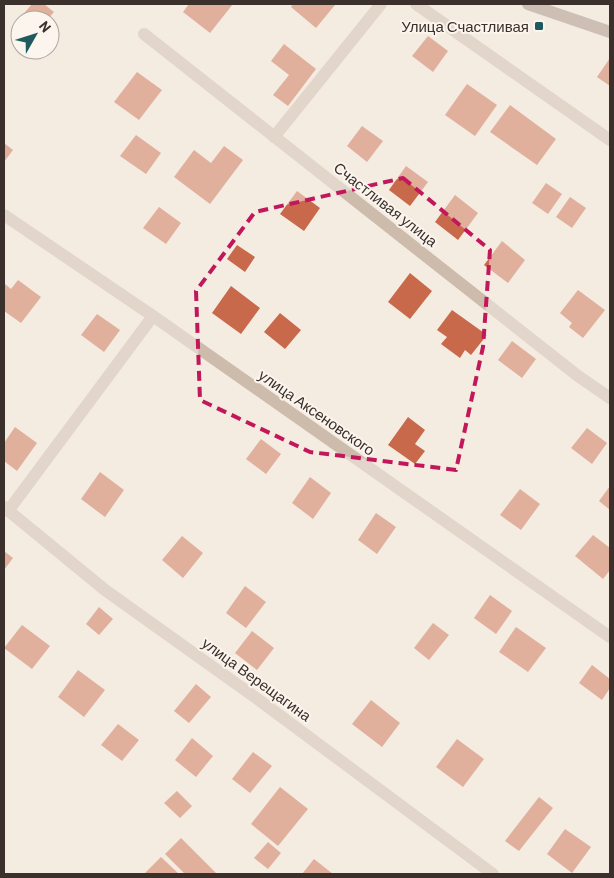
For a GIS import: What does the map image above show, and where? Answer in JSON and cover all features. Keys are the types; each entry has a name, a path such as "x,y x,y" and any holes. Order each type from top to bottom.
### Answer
{"main road":[{"path":"528,4 610,32"}],"street":[{"path":"274,137 381,4"},
{"path":"416,4 610,140"},
{"name":"Счастливая улица","path":"144,34 578,376 610,398"},
{"name":"улица Аксеновского","path":"4,215 153,316 610,637"},
{"path":"6,509 153,316"},
{"name":"улица Верещагина","path":"6,509 105,590 263,703 493,874"}],"highlighted area":[{"path":"403,178 490,250 483,347 456,470 310,452 200,400 196,291 255,212"}],"building":[{"path":"32,4 44,4 52,10 27,10"},
{"path":"189,4 233,4 210,33 183,12"},
{"path":"293,4 335,5 316,28 291,7"},
{"path":"428,36 448,51 433,72 412,56"},
{"path":"284,44 316,69 288,106 273,95 289,75 271,61"},
{"path":"610,58 610,86 597,77"},
{"path":"137,72 162,90 139,120 114,102"},
{"path":"467,84 497,105 475,136 445,115"},
{"path":"510,105 556,139 537,165 490,132"},
{"path":"362,126 383,141 367,162 347,146"},
{"path":"136,135 161,153 146,174 120,156"},
{"path":"4,143 13,150 4,162"},
{"path":"224,146 243,160 210,204 174,177 194,150 211,163"},
{"path":"406,166 428,182 410,206 389,190"},
{"path":"546,183 562,194 548,214 532,203"},
{"path":"297,191 320,208 304,231 280,214"},
{"path":"455,195 478,213 458,240 435,222"},
{"path":"570,197 586,208 572,228 556,217"},
{"path":"159,207 181,223 166,244 143,228"},
{"path":"502,241 525,260 508,283 484,265"},
{"path":"237,245 255,257 245,272 227,259"},
{"path":"410,273 432,291 410,319 388,302"},
{"path":"18,280 41,297 21,323 4,311 4,286 5,284 11,289"},
{"path":"231,286 260,308 241,334 212,313"},
{"path":"578,290 605,310 583,338 569,327 572,323 560,313"},
{"path":"452,310 487,335 471,355 465,350 460,358 441,344 447,337 437,330"},
{"path":"280,313 301,330 285,349 264,332"},
{"path":"97,314 120,330 104,352 81,335"},
{"path":"512,341 536,359 522,378 498,360"},
{"path":"408,417 425,430 415,444 425,451 415,464 388,445"},
{"path":"15,427 37,443 17,471 4,461 4,443"},
{"path":"587,428 607,443 592,464 571,448"},
{"path":"261,439 281,454 266,474 246,459"},
{"path":"100,472 124,490 105,517 81,499"},
{"path":"310,477 331,493 313,519 292,503"},
{"path":"610,486 610,510 599,501"},
{"path":"520,489 540,504 521,530 500,515"},
{"path":"376,513 396,527 377,554 358,540"},
{"path":"593,535 610,548 610,570 603,579 575,556"},
{"path":"182,536 203,553 183,578 162,560"},
{"path":"4,551 13,558 4,570"},
{"path":"245,586 266,602 246,628 226,613"},
{"path":"490,595 512,611 496,634 474,618"},
{"path":"99,607 113,619 99,635 86,624"},
{"path":"433,623 449,635 429,660 414,648"},
{"path":"22,625 50,646 32,669 4,648"},
{"path":"516,627 546,648 528,672 499,652"},
{"path":"252,631 274,648 257,670 235,653"},
{"path":"592,665 610,679 610,688 602,700 579,683"},
{"path":"78,670 105,690 84,717 58,697"},
{"path":"196,684 211,697 189,723 174,711"},
{"path":"371,700 400,723 382,747 352,724"},
{"path":"118,724 139,740 122,761 101,745"},
{"path":"192,738 213,756 196,777 175,760"},
{"path":"457,739 484,759 463,787 436,767"},
{"path":"253,752 272,766 250,793 232,779"},
{"path":"280,787 308,809 278,846 251,824"},
{"path":"177,791 192,806 180,818 164,803"},
{"path":"539,797 553,808 519,851 505,841"},
{"path":"565,829 591,847 572,873 547,854"},
{"path":"181,838 217,874 185,874 165,854"},
{"path":"268,842 281,853 268,869 254,858"},
{"path":"161,857 179,874 144,874"},
{"path":"314,859 333,874 302,874"}],"place":[{"name":"Улица Счастливая","path":"539,26"}]}
